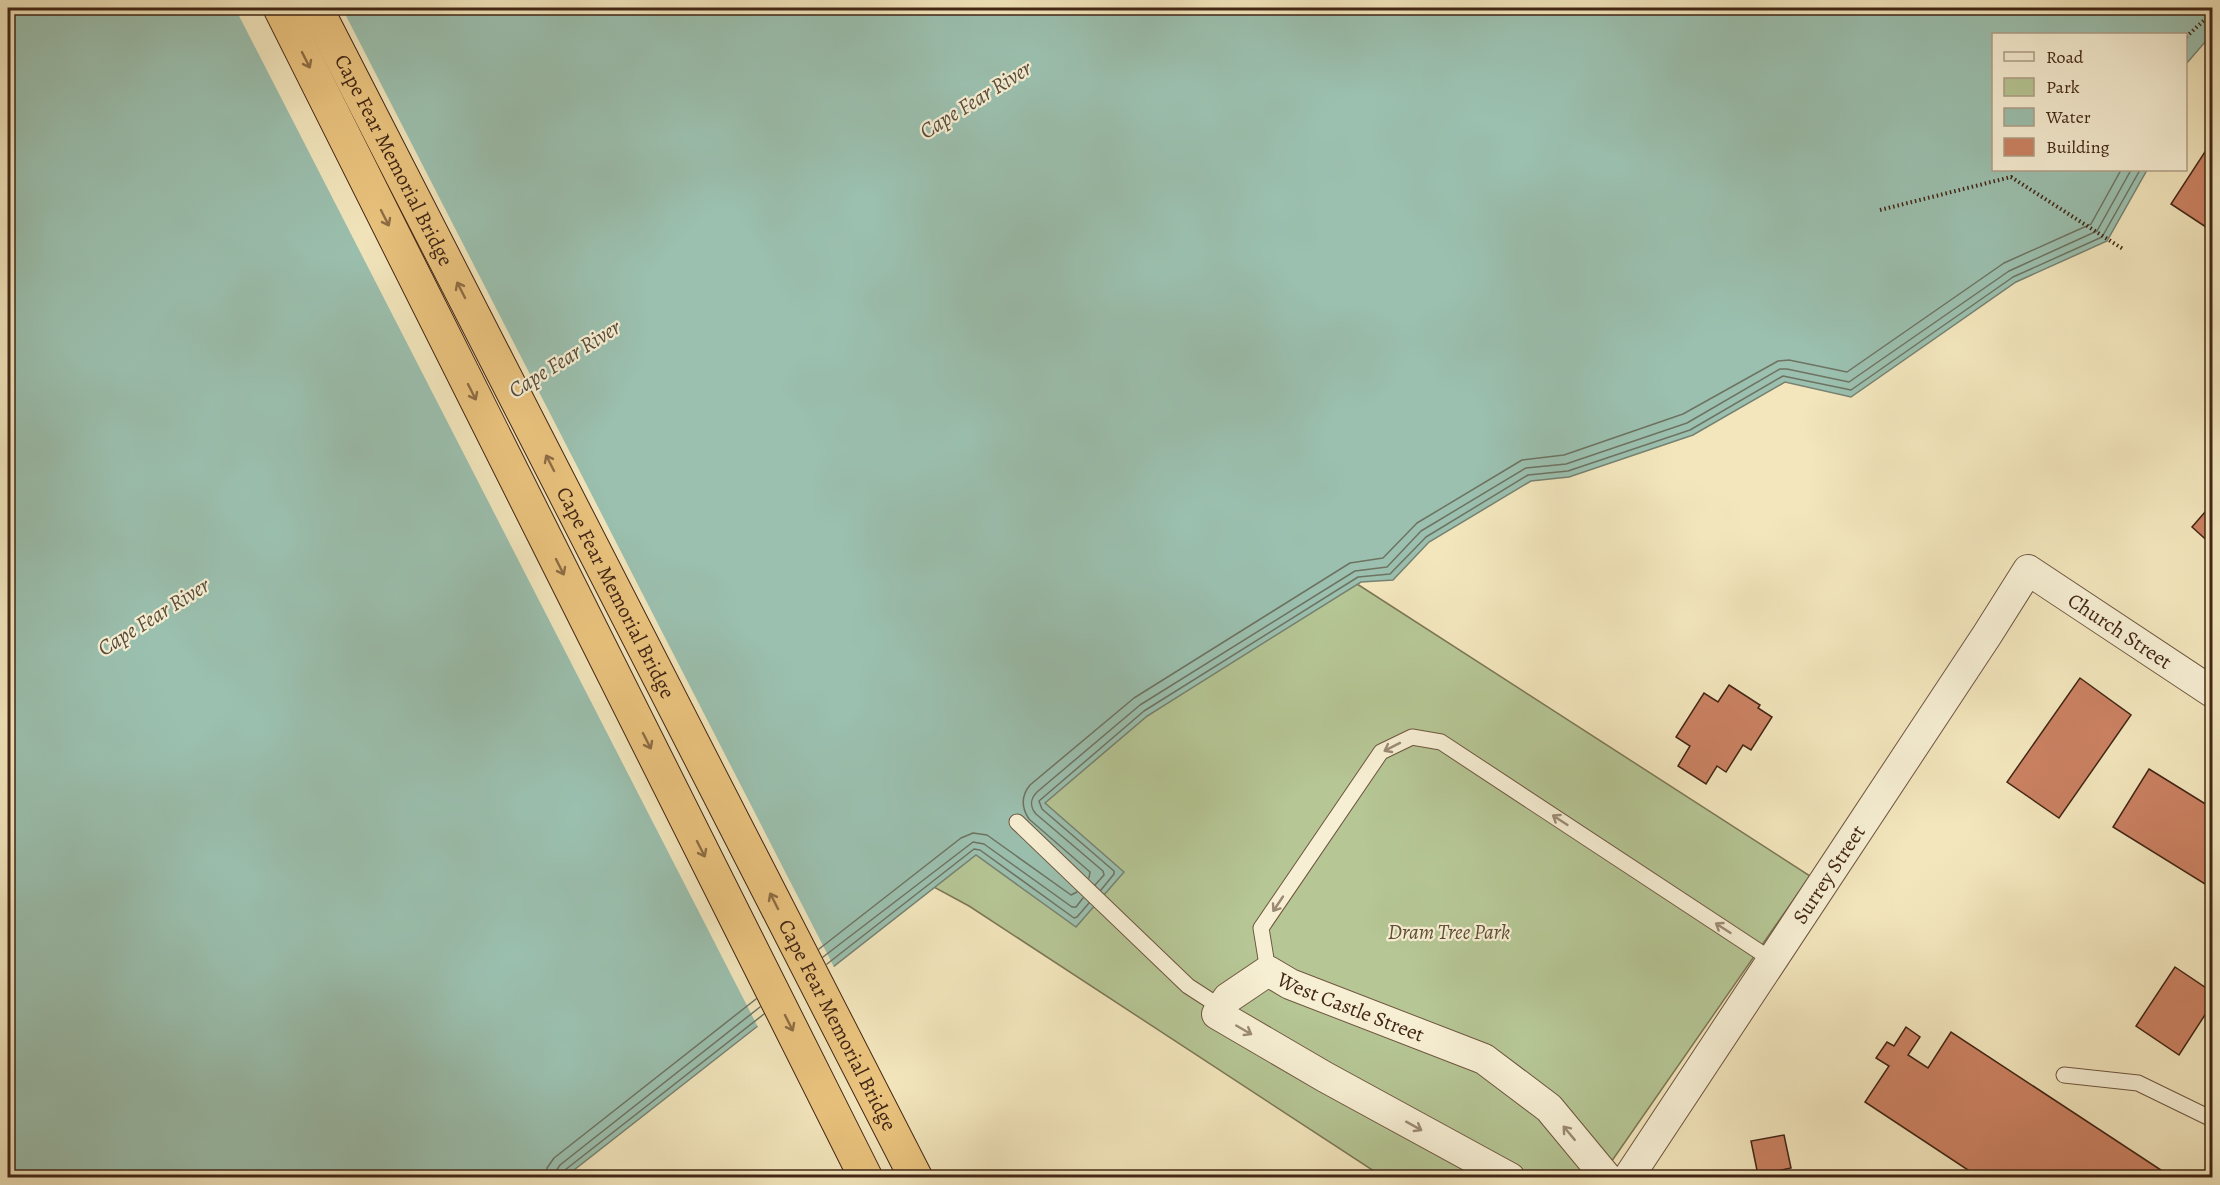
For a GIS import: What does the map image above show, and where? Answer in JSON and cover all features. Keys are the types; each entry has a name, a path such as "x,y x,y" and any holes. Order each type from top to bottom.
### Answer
{"highway":[{"name":"Cape Fear Memorial Bridge","path":"280,8 866,1178"},
{"name":"Cape Fear Memorial Bridge","path":"316,8 916,1178"}],"street":[{"name":"Church Street","path":"2028,570 2212,692"},
{"name":"Surrey Street","path":"1628,1178 2028,570"},
{"name":"West Castle Street","path":"1221,1008 1228,998 1268,971 1290,984 1484,1059 1549,1108 1607,1178"},
{"path":"1221,1008 1217,1014 1325,1077 1510,1178"}],"lane":[{"path":"1268,971 1261,928 1381,752 1412,737 1442,742 1772,960"},
{"path":"1017,822 1188,986 1221,1008"},
{"path":"2064,1075 2138,1083 2212,1119"}],"path":[{"path":"2187,36 2212,13"},
{"path":"1880,210 2011,177 2123,249"}],"green space":[{"name":"Dram Tree Park","path":"1354,582 1810,876 1600,1178 1383,1177 969,906 930,885 1044,803 1147,716"}],"water":[{"name":"Cape Fear River","path":"8,8 2212,8 2212,34 2187,63 2187,33 1992,33 1992,171 2146,171 2107,241 2016,282 1851,397 1785,382 1693,435 1569,477 1531,481 1429,542 1393,580 1361,582 1147,716 1045,803 1124,872 1076,927 976,855 565,1177 8,1178"}],"pier":[{"path":"235,8 342,8 835,969 759,1029"}],"building":[{"path":"2212,141 2212,231 2171,204"},
{"path":"2212,504 2212,545 2192,527"},
{"path":"2080,678 2131,715 2059,818 2007,782"},
{"path":"1729,685 1760,705 1758,708 1772,717 1751,750 1743,745 1726,772 1717,766 1706,784 1678,766 1690,746 1676,737 1704,693 1718,702"},
{"path":"2149,769 2212,808 2212,873 2205,884 2113,827"},
{"path":"2175,967 2212,992 2212,1004 2179,1055 2136,1026"},
{"path":"1906,1027 1920,1037 1908,1055 1928,1068 1951,1032 2164,1172 2160,1178 1980,1178 1865,1102 1889,1066 1876,1058 1887,1042 1894,1046"},
{"path":"1784,1135 1791,1168 1758,1175 1751,1141"}]}
